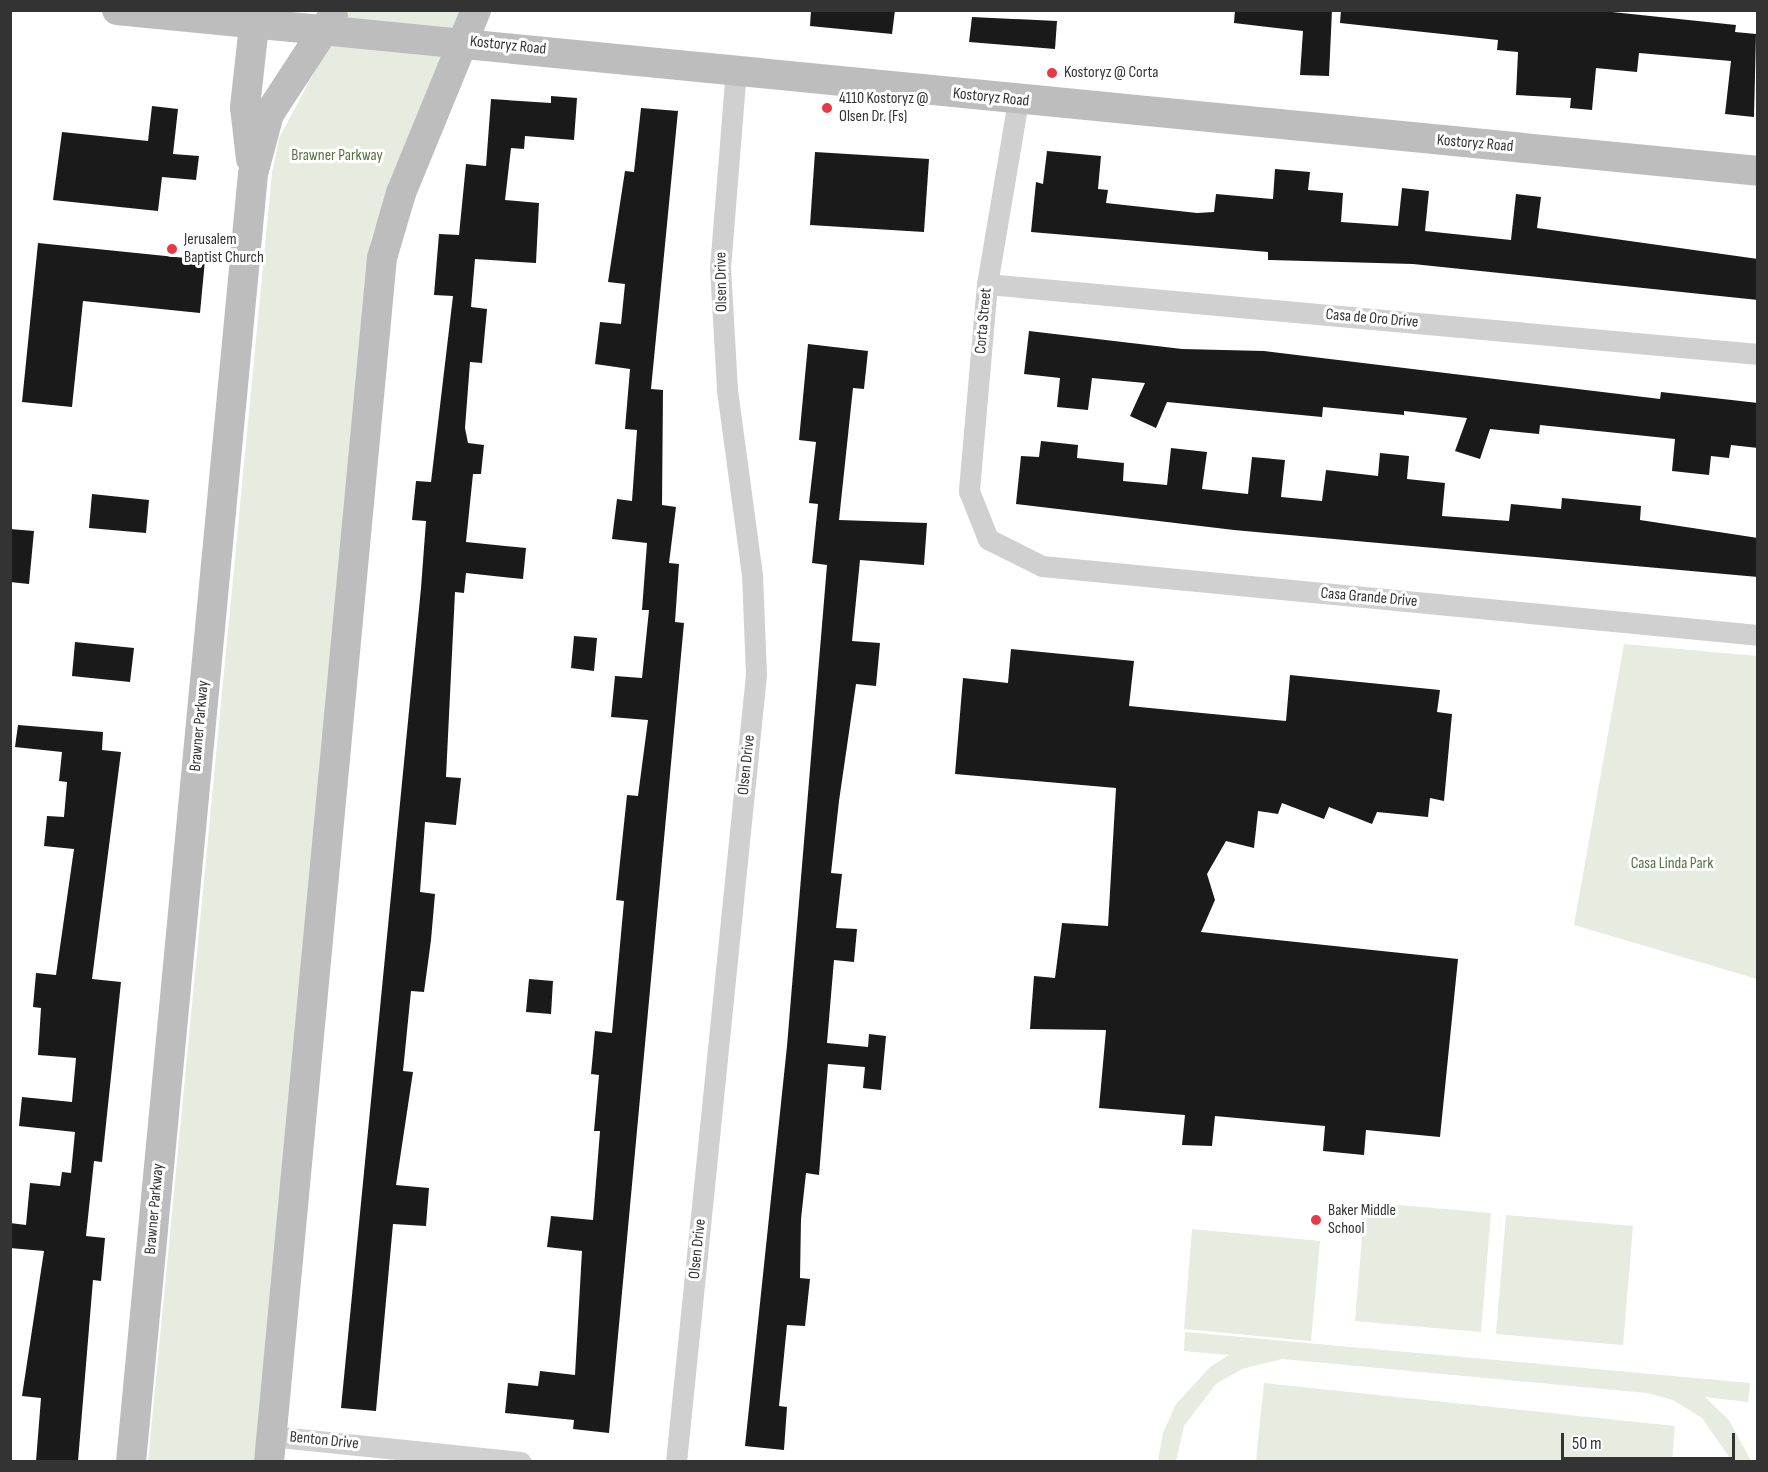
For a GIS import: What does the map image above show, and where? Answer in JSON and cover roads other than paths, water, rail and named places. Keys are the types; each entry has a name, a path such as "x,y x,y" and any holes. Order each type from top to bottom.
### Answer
{"street":[{"name":"Kostoryz Road","path":"117,10 254,25 331,21 464,42 736,68 1018,101 1758,171"},
{"path":"270,1449 382,258 401,193 476,10"},
{"name":"Brawner Parkway","path":"131,1461 253,174 269,114 331,21"},
{"path":"253,174 245,107 254,25"},
{"name":"Olsen Drive","path":"676,1461 756,674 752,575 727,389 720,268 736,68"},
{"name":"Corta Street","path":"988,539 969,490 987,284 1018,101"},
{"name":"Casa de Oro Drive","path":"987,284 1758,354"},
{"name":"Casa Grande Drive","path":"988,539 1042,567 1758,635"},
{"name":"Benton Drive","path":"270,1449 521,1461"}],"place":[{"name":"Kostoryz @ Corta","path":"1052,73"},
{"name":"4110 Kostoryz @ Olsen Dr. (Fs)","path":"827,108"},
{"name":"Jerusalem Baptist Church","path":"172,249"},
{"name":"Baker Middle School","path":"1316,1220"}],"park label":[{"name":"Casa Linda Park","path":"1672,864"}]}
